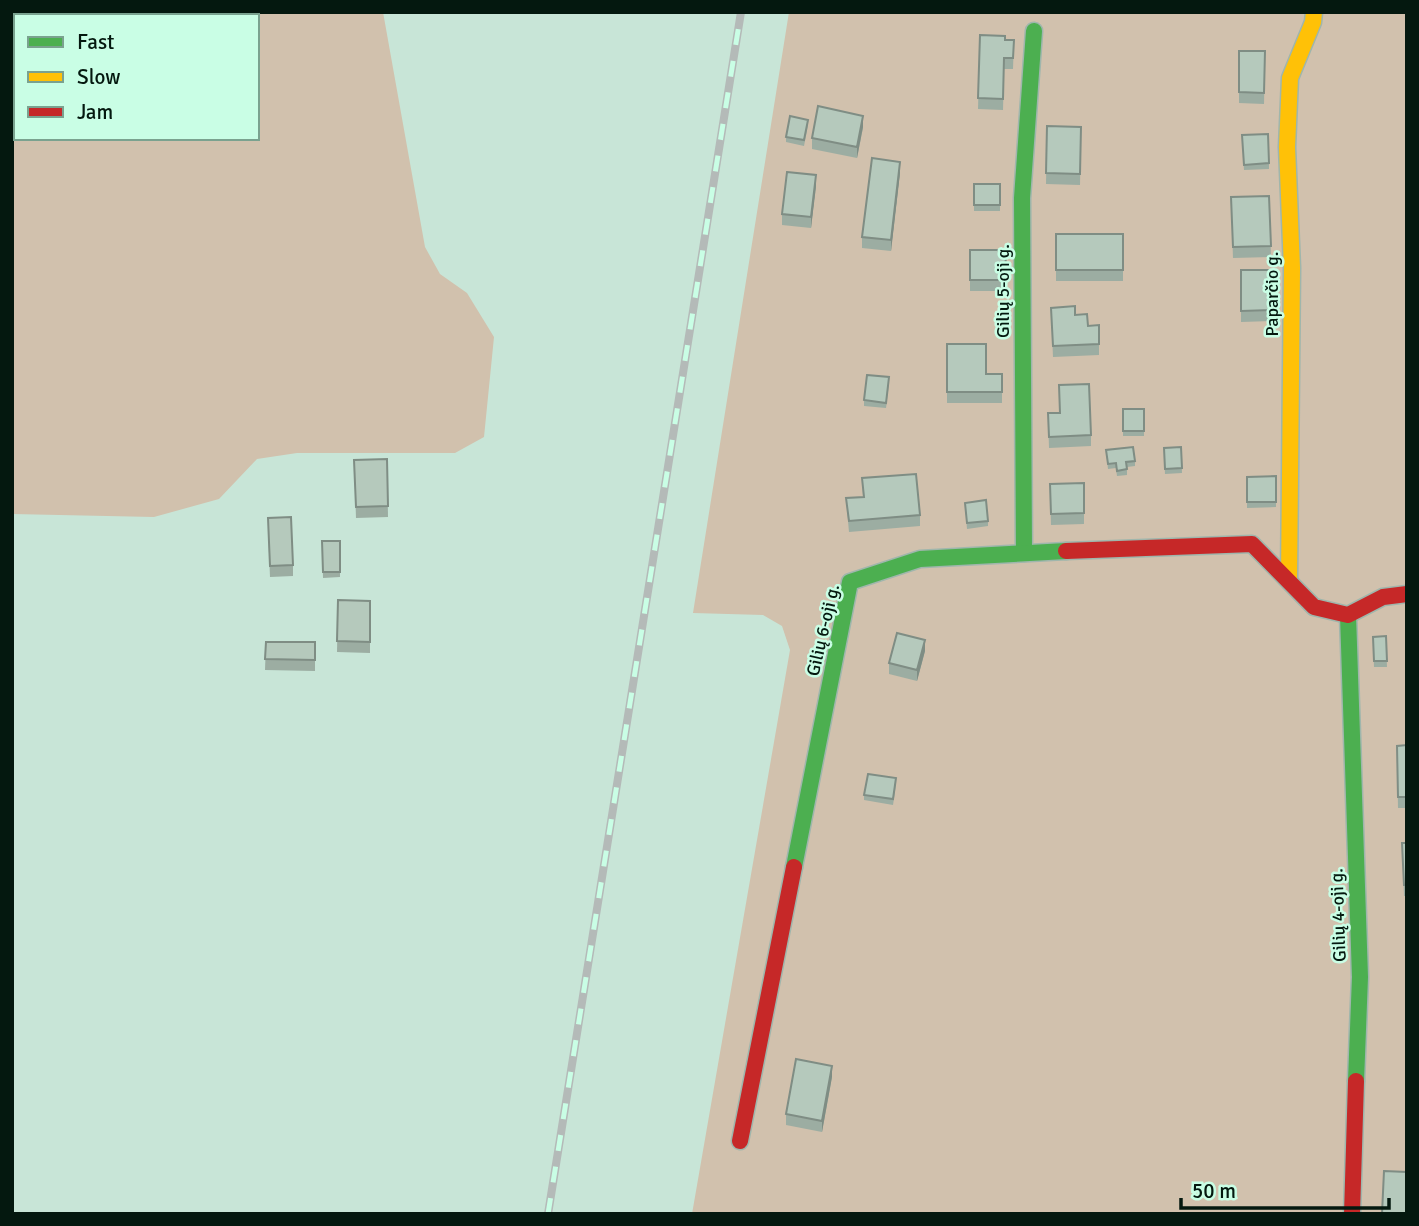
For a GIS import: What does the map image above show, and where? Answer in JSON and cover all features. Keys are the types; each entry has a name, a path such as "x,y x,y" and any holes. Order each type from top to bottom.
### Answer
{"street":[{"name":"Paparčio g.","path":"1289,580 1292,268 1287,147 1290,78 1313,22 1314,12"},
{"name":"Gilių 5-oji g.","path":"1024,553 1022,198 1034,31"},
{"name":"Gilių 6-oji g.","path":"740,1142 850,582 920,559 1252,544 1314,607 1348,615"},
{"path":"1348,615 1382,597 1407,594"},
{"name":"Gilių 4-oji g.","path":"1348,615 1360,976 1352,1214"}],"shaded area":[{"path":"12,12 383,12 425,247 440,274 467,293 494,337 484,437 455,453 297,453 257,459 219,499 154,517 12,514"},
{"path":"789,12 1407,12 1407,1214 692,1214 790,650 782,626 763,615 693,613"}],"building":[{"path":"980,35 1005,36 1005,40 1014,40 1013,58 1004,58 1003,99 978,98"},
{"path":"1239,51 1265,51 1264,93 1239,92"},
{"path":"818,106 863,116 857,147 812,138"},
{"path":"790,116 808,120 804,140 786,137"},
{"path":"1047,126 1081,127 1080,174 1046,173"},
{"path":"1268,134 1269,163 1244,165 1242,135"},
{"path":"872,158 900,162 891,240 862,237"},
{"path":"787,172 816,175 811,217 782,214"},
{"path":"974,184 1000,184 1000,205 974,205"},
{"path":"1269,196 1271,246 1233,247 1231,197"},
{"path":"1056,234 1123,234 1123,270 1056,270"},
{"path":"970,250 1006,250 1005,280 970,280"},
{"path":"1241,270 1272,270 1273,310 1241,311"},
{"path":"1075,306 1075,315 1087,314 1088,326 1099,325 1099,344 1053,346 1051,308"},
{"path":"947,344 986,344 986,374 1002,374 1002,392 947,392"},
{"path":"867,375 889,377 886,403 864,400"},
{"path":"1089,384 1091,435 1049,437 1048,413 1060,413 1059,385"},
{"path":"1123,409 1144,409 1144,431 1123,431"},
{"path":"1133,447 1135,461 1126,462 1127,469 1117,471 1116,463 1108,464 1106,450"},
{"path":"1181,447 1182,468 1165,469 1164,448"},
{"path":"387,459 388,506 356,507 354,460"},
{"path":"916,474 920,515 849,521 846,498 864,497 862,478"},
{"path":"1276,476 1276,502 1247,502 1247,477"},
{"path":"1084,483 1084,513 1051,514 1050,484"},
{"path":"986,500 988,521 967,523 965,503"},
{"path":"291,517 293,565 270,566 268,518"},
{"path":"322,541 340,541 340,572 323,572"},
{"path":"338,600 370,601 370,642 337,641"},
{"path":"897,633 925,640 917,670 889,663"},
{"path":"1386,636 1387,661 1374,661 1373,637"},
{"path":"266,642 315,642 315,660 265,659"},
{"path":"1407,745 1407,797 1398,797 1397,746"},
{"path":"868,774 896,778 893,799 864,795"},
{"path":"1402,843 1407,843 1407,885 1404,885"},
{"path":"796,1059 832,1066 822,1121 786,1114"},
{"path":"1384,1171 1407,1172 1407,1214 1382,1214"}],"railway":[{"path":"548,1214 741,12"}],"traffic: fast":[{"path":"1024,553 1022,198 1034,31"},
{"path":"794,867 850,582 920,559 1066,551"},
{"path":"1348,615 1360,977 1356,1081"}],"traffic: slow":[{"path":"1289,580 1292,268 1287,147 1290,78 1313,22 1314,12"}],"traffic: jam":[{"path":"1066,551 1252,544 1314,607 1348,615 1383,597 1407,594"},
{"path":"740,1141 794,867"},
{"path":"1352,1214 1356,1081"}]}
